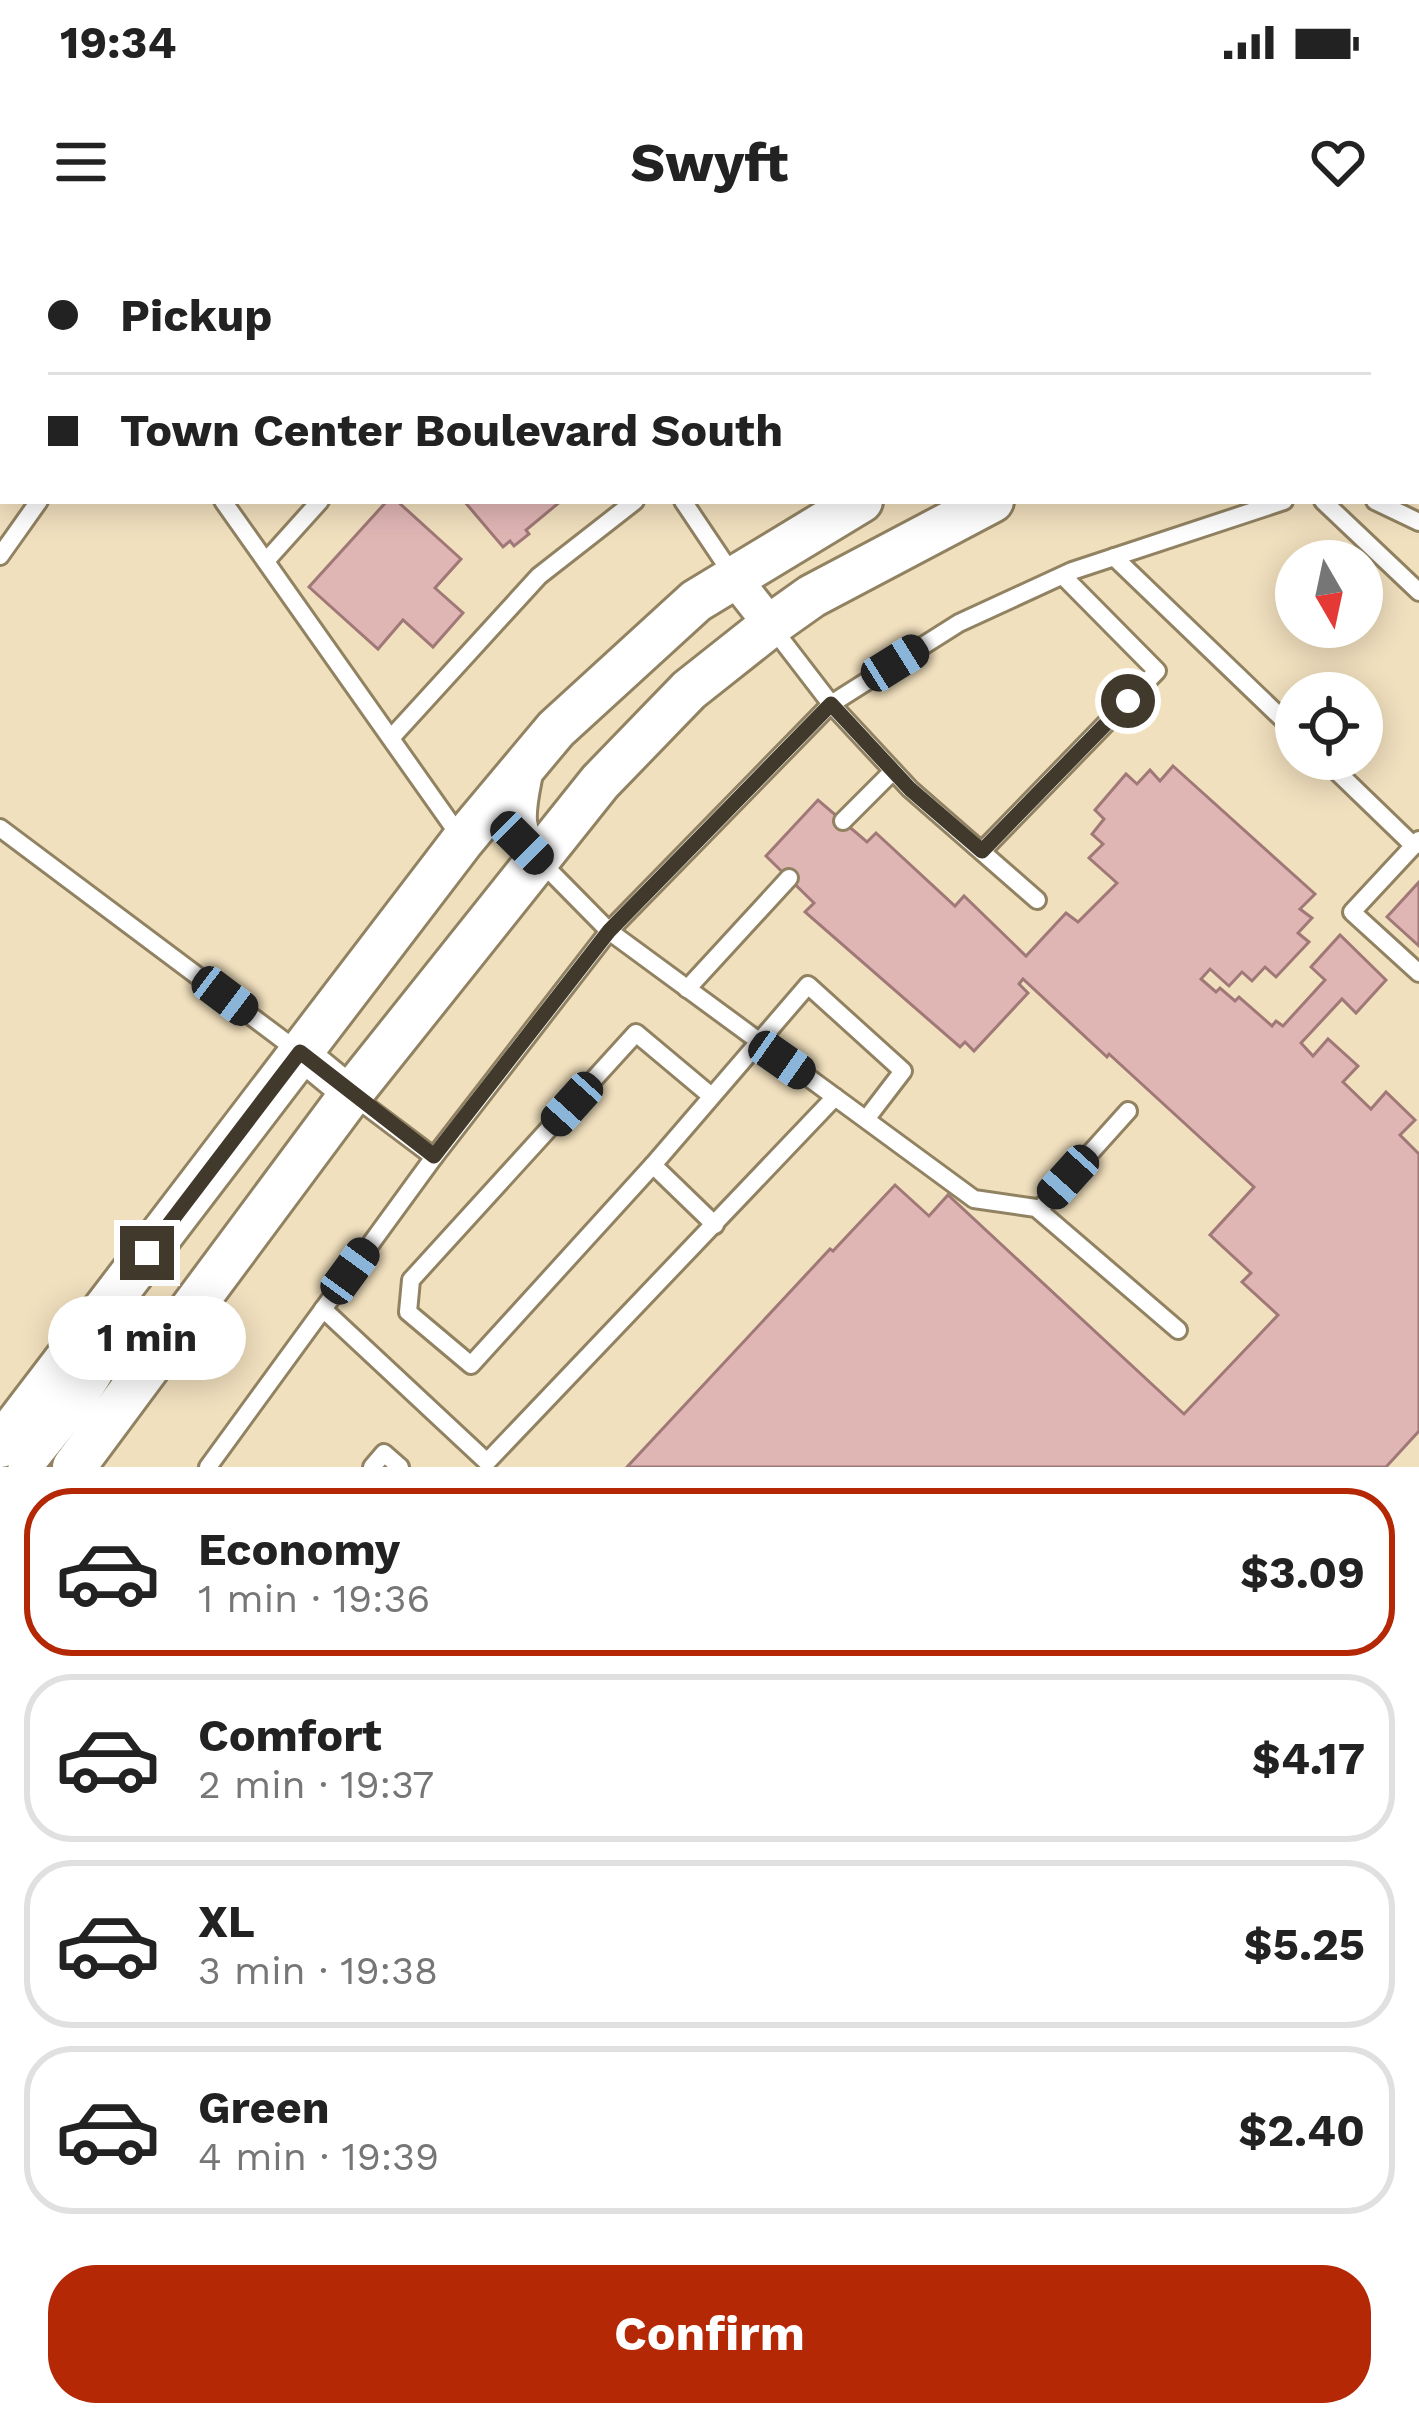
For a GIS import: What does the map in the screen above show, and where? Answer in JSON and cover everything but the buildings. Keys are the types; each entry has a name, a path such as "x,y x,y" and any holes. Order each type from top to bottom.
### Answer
{"street":[{"path":"7,1447 300,1052 463,840 556,729 695,601 856,504"},
{"path":"74,1467 351,1094 600,782 674,706 771,625 812,596 986,504"},
{"path":"734,578 771,625"},
{"path":"527,763 518,814 522,843 540,861"},
{"path":"300,1052 351,1094"}],"lane":[{"path":"0,556 37,504"},
{"path":"225,504 463,840"},
{"path":"266,561 317,504"},
{"path":"391,738 539,576 631,504"},
{"path":"684,504 734,578"},
{"path":"208,1467 434,1156 609,931 831,704 959,623 1114,557 1275,504"},
{"path":"1326,504 1419,592"},
{"path":"1381,504 1419,522"},
{"path":"1114,557 1275,712"},
{"path":"982,851 1157,671 1064,576"},
{"path":"771,625 831,704 893,771 1037,900"},
{"path":"843,821 893,771"},
{"path":"1347,780 1417,843 1352,912 1419,973"},
{"path":"0,828 300,1052"},
{"path":"540,861 609,931 756,1041 974,1199 1039,1210 1178,1330"},
{"path":"687,989 789,878"},
{"path":"710,1095 636,1033 411,1280 408,1312 471,1365 808,985 903,1071 867,1118"},
{"path":"351,1094 434,1156"},
{"path":"322,1309 487,1465 835,1097"},
{"path":"1039,1210 1127,1112"},
{"path":"653,1165 715,1225"},
{"path":"372,1467 384,1453 400,1467"}],"route":[{"path":"147,1253 300,1052 434,1156 609,931 831,704 910,789 982,851 1128,701"}]}
